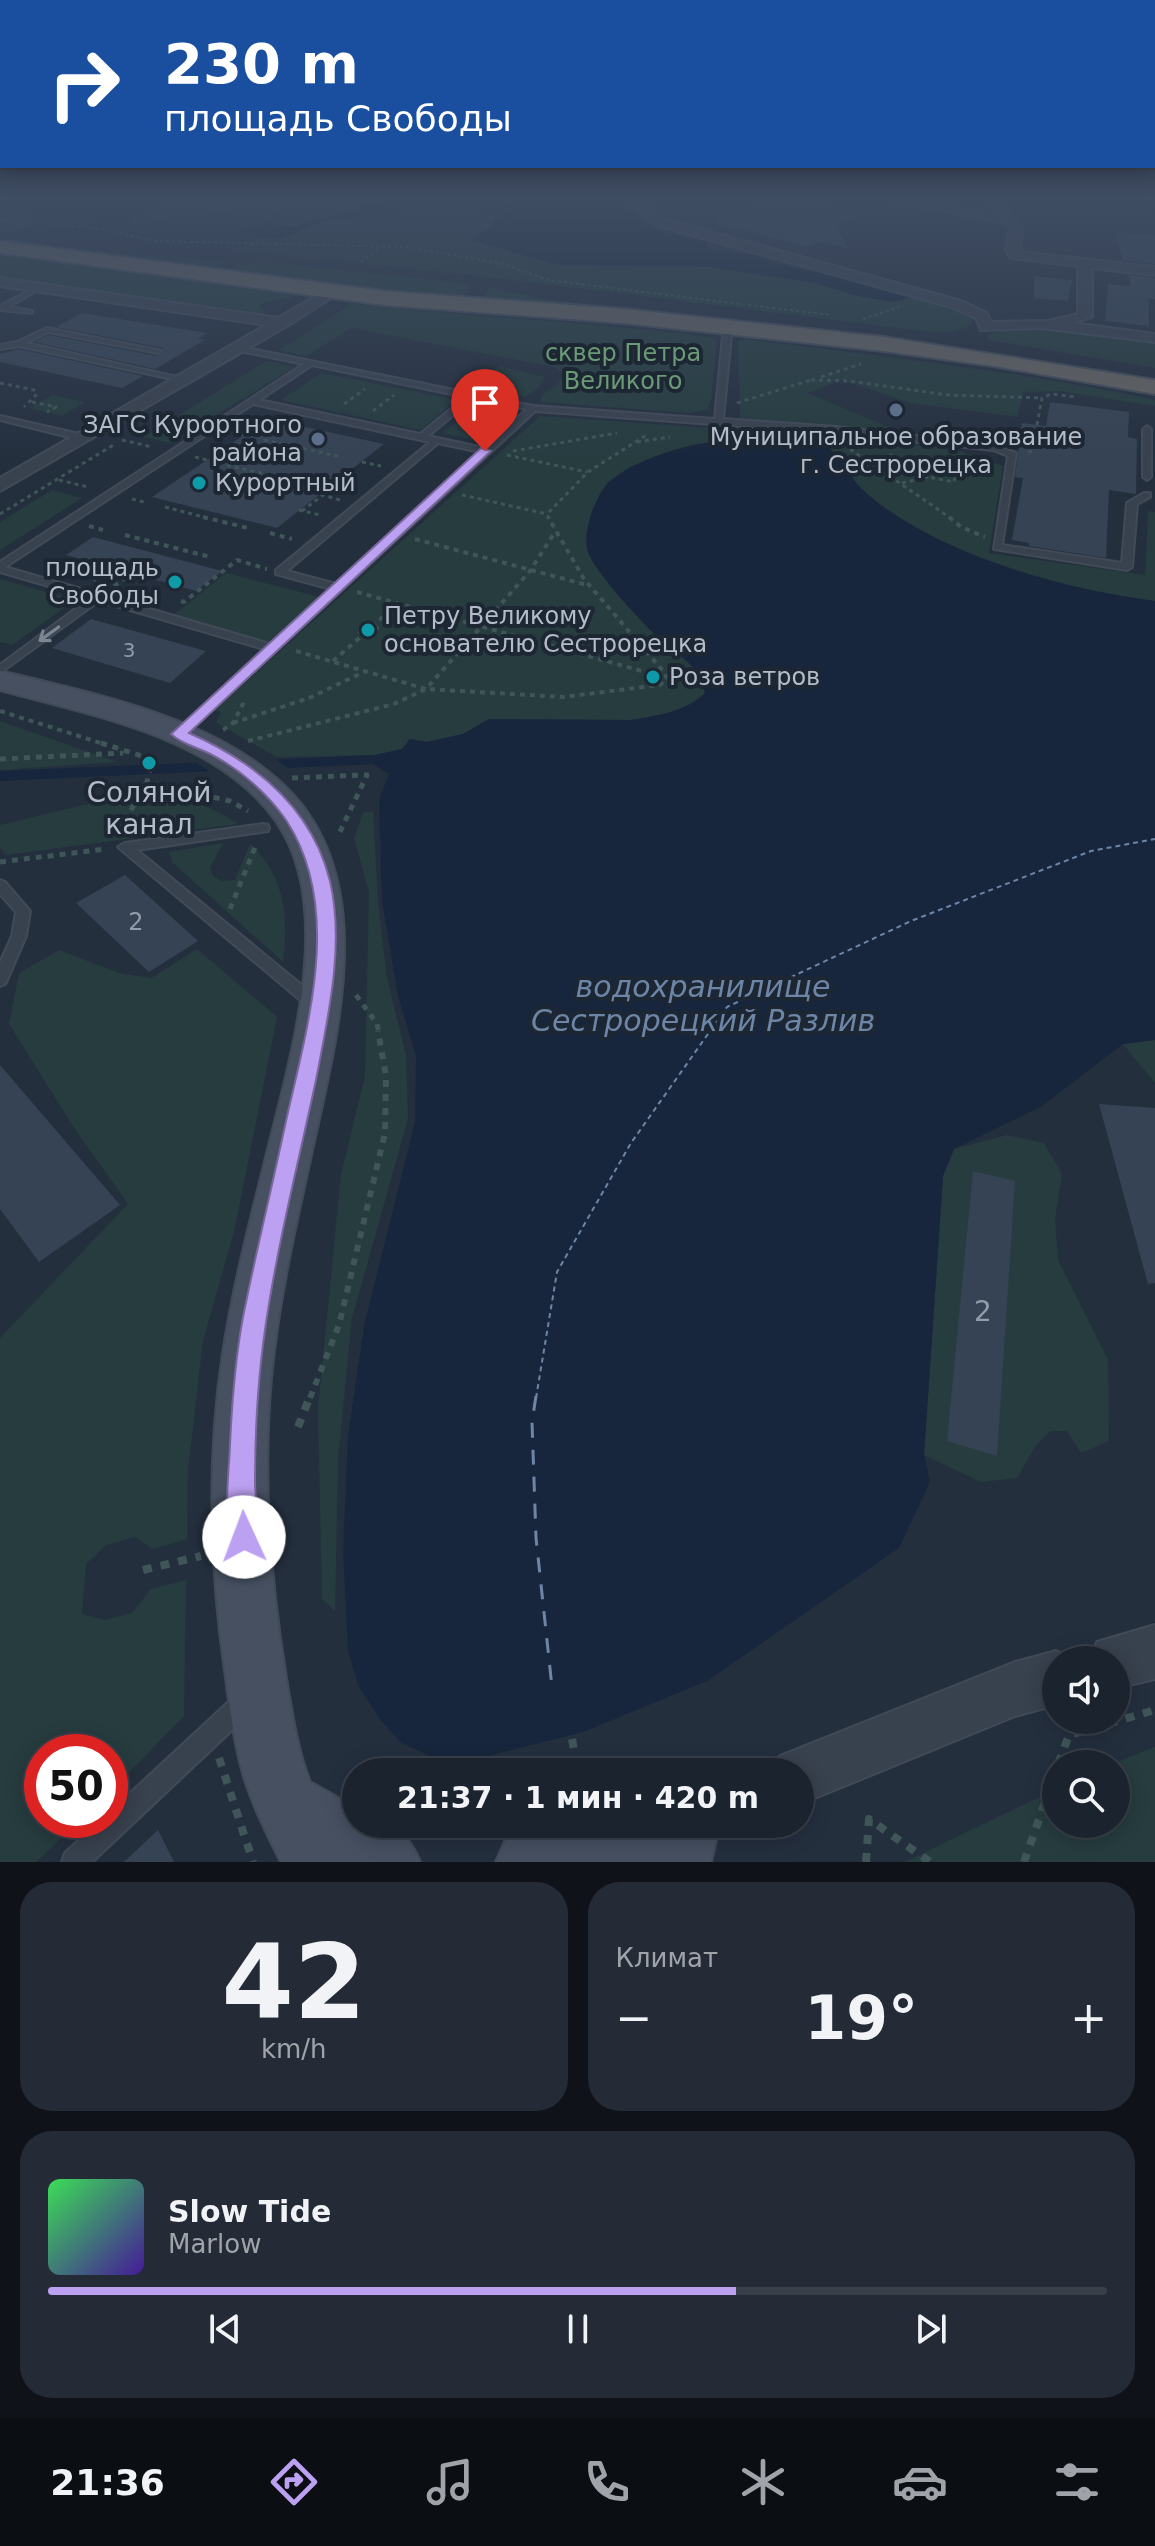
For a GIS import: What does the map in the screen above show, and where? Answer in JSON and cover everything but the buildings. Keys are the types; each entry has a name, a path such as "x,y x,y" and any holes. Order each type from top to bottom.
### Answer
{"highway":[{"path":"286,286 732,327 994,359 1155,387"},
{"path":"447,303 477,293 476,286"},
{"path":"506,286 632,304 965,343 1155,376"}],"main road":[{"path":"0,680 231,754 292,816 307,843 321,882 337,1000 255,1319 245,1383 242,1483 247,1618 258,1690 279,1786 317,1862"},
{"path":"289,1806 387,1862"},
{"path":"529,1862 678,1845"}],"street":[{"path":"25,286 282,323"},
{"path":"891,286 956,304 982,316 986,327"},
{"path":"965,343 986,327 1041,324 1085,317 1085,286"},
{"path":"0,486 333,292"},
{"path":"1041,324 1155,338"},
{"path":"1130,1658 1155,1652"},
{"path":"814,1770 1015,1689 1042,1682"}],"lane":[{"path":"0,308 38,288"},
{"path":"0,308 30,312"},
{"path":"719,421 727,335 732,327"},
{"path":"0,347 19,344 47,330 158,351 148,356"},
{"path":"19,344 186,380"},
{"path":"239,348 533,408 719,421 994,448 1013,455 997,547 1127,567 1132,503"},
{"path":"129,367 138,362"},
{"path":"0,568 310,363"},
{"path":"422,437 473,395"},
{"path":"252,401 485,451"},
{"path":"231,754 271,648 533,408"},
{"path":"1,418 85,438"},
{"path":"1147,429 1147,477"},
{"path":"280,572 437,440"},
{"path":"1132,503 1147,495"},
{"path":"1132,503 1155,506"},
{"path":"0,568 146,614 271,648"},
{"path":"280,572 337,587"},
{"path":"0,670 97,598"},
{"path":"263,828 125,847 222,928 337,1000"},
{"path":"0,885 23,911 19,936 0,980"},
{"path":"74,1862 258,1690"}],"path":[{"path":"599,286 799,309"},
{"path":"721,408 863,364"},
{"path":"327,417 381,377"},
{"path":"811,380 844,380 966,396 1015,394 1042,398 1051,394 1079,398"},
{"path":"0,383 34,390 37,394 32,402 1,418"},
{"path":"356,423 411,383"},
{"path":"1037,425 1042,398"},
{"path":"32,402 56,407 48,411"},
{"path":"547,514 588,472 655,430 646,430"},
{"path":"0,514 135,432"},
{"path":"588,472 501,454 622,432"},
{"path":"264,440 342,457"},
{"path":"849,448 941,509 961,527 997,541"},
{"path":"227,465 307,484"},
{"path":"901,483 928,477 954,482 957,470 933,466 928,477"},
{"path":"58,479 111,493"},
{"path":"441,491 547,514"},
{"path":"319,515 301,511 323,495 361,505"},
{"path":"165,507 248,528"},
{"path":"547,514 588,585 646,655 664,670 667,678"},
{"path":"231,754 394,704 426,689 530,571 555,532"},
{"path":"394,534 588,585"},
{"path":"125,535 210,557"},
{"path":"146,614 167,597 184,602 237,560 280,572"},
{"path":"115,586 132,573"},
{"path":"337,587 667,678"},
{"path":"333,661 365,633 360,632 367,625 372,627 397,603"},
{"path":"291,649 426,689 563,697 642,690 660,685 667,678"},
{"path":"233,723 309,698 366,671"},
{"path":"0,711 152,762 148,779 116,836"},
{"path":"0,759 129,752"},
{"path":"231,754 367,775 338,836"},
{"path":"222,928 263,828"},
{"path":"0,862 109,849"},
{"path":"298,1427 339,1325 385,1133 386,1076 377,1024 337,1000"},
{"path":"143,1570 206,1554"},
{"path":"1063,1750 1069,1735 1155,1710"},
{"path":"572,1739 575,1758"},
{"path":"1024,1862 1042,1811"},
{"path":"866,1862 869,1819 930,1862"}],"green space":[{"path":"50,286 246,286 298,294 258,306 266,311 260,315"},
{"path":"338,286 467,286 470,289 462,296 439,298"},
{"path":"559,286 826,286 875,298 902,301 910,297 950,307 972,320 970,326 951,332"},
{"path":"489,288 552,300 687,314 685,317 477,300 486,295"},
{"name":"сквер Петра Великого","path":"352,304 710,337 717,341 711,400 707,410 688,413 541,402 542,395 559,383 564,374 555,367 351,328 306,356 279,350"},
{"path":"1047,327 1155,341 1155,368 990,340 985,336 1005,330"},
{"name":"сквер Петра Великого","path":"745,339 1053,381 1155,400 1155,406 1060,391 1023,392 1018,417 911,403 842,380 808,393 888,427 887,432 740,418 738,341"},
{"path":"267,361 294,367 171,443 143,437"},
{"name":"сквер Петра Великого","path":"499,366 545,377 537,389 525,397 470,386"},
{"path":"322,373 457,400 420,430 281,400"},
{"path":"53,395 85,402 62,416 29,408"},
{"name":"сквер Петра Великого","path":"477,405 520,414 487,443 443,433"},
{"name":"сквер Петра Великого","path":"540,416 855,438 953,449 1003,466 989,553 1145,575 1148,511 1155,512 1155,601 1040,577 961,549 924,532 891,512 858,485 837,454 699,444 632,466 608,482 598,498 587,535 588,552 595,565 644,624 694,667 705,693 689,705 630,720 489,719 463,734 426,742 410,739 403,749 375,755 277,757 216,723 221,712 215,710"},
{"path":"52,490 82,498 0,550 0,522"},
{"path":"226,573 320,597 268,643 172,616"},
{"path":"0,579 75,600 12,645 0,642"},
{"path":"0,721 117,762 0,770"},
{"path":"133,793 201,805 238,824 6,855 0,847 0,825"},
{"path":"373,811 378,903 387,978 406,1055 408,1119 352,1318 338,1459 335,1611 322,1599 318,1408 341,1174 365,1076 369,892 354,838 363,813"},
{"path":"223,843 210,868 213,876 222,881 235,880 250,844 271,870 282,898 284,913 283,962 172,862 169,852"},
{"path":"197,949 277,1017 234,1232 203,1341 188,1470 187,1539 153,1549 135,1537 106,1545 86,1564 82,1614 105,1620 132,1613 151,1589 186,1580 184,1716 128,1774 128,1734 24,1734 24,1838 62,1838 36,1862 0,1862 0,1338 128,1204 74,1128 9,1024 19,973 59,950 119,973 151,978"},
{"path":"1155,1040 1155,1083 1123,1044"},
{"path":"1007,1135 1044,1143 1062,1174 1055,1219 1058,1260 1108,1360 1109,1441 1081,1453 1067,1431 1050,1431 1035,1447 1017,1478 981,1482 924,1455 943,1176 954,1149"},
{"path":"1155,1747 1155,1862 905,1862 1042,1796 1042,1838 1130,1838 1130,1757"}],"water":[{"path":"824,286 877,286 910,297 893,302"},
{"name":"водохранилище Сестрорецкий Разлив","path":"721,442 828,447 861,489 878,503 950,545 1053,581 1155,601 1155,1040 1123,1044 1042,1106 954,1149 943,1176 924,1455 930,1482 899,1548 707,1681 583,1732 484,1757 435,1758 400,1742 379,1718 358,1685 348,1650 343,1555 348,1436 364,1326 415,1123 416,1056 398,996 382,901 379,800 389,774 373,764 0,781 0,771 375,755 402,749 410,739 427,742 463,734 489,719 630,720 660,715 689,705 705,693 699,676 690,664 645,625 598,570 587,549 587,535 598,497 620,474 645,460 673,450"}],"pier":[{"path":"270,755 294,772 216,776 191,759"}],"ferry route":[{"path":"536,1398 557,1272 631,1143 727,1007 911,921 1091,851 1155,839"},
{"path":"536,1396 532,1422 536,1538 552,1687"}],"place":[{"name":"Муниципальное образование г. Сестрорецка","path":"896,410"},
{"name":"ЗАГС Курортного района","path":"318,439"},
{"name":"Курортный","path":"199,483"},
{"name":"площадь Свободы","path":"175,582"},
{"name":"Петру Великому основателю Сестрорецка","path":"368,630"},
{"name":"Роза ветров","path":"653,677"},
{"name":"Соляной канал","path":"149,763"}],"route":[{"path":"244,1537 245,1383 287,1158 320,1009 326,932 321,882 307,843 292,816 271,791 240,766 220,752 179,734 485,451"}]}
